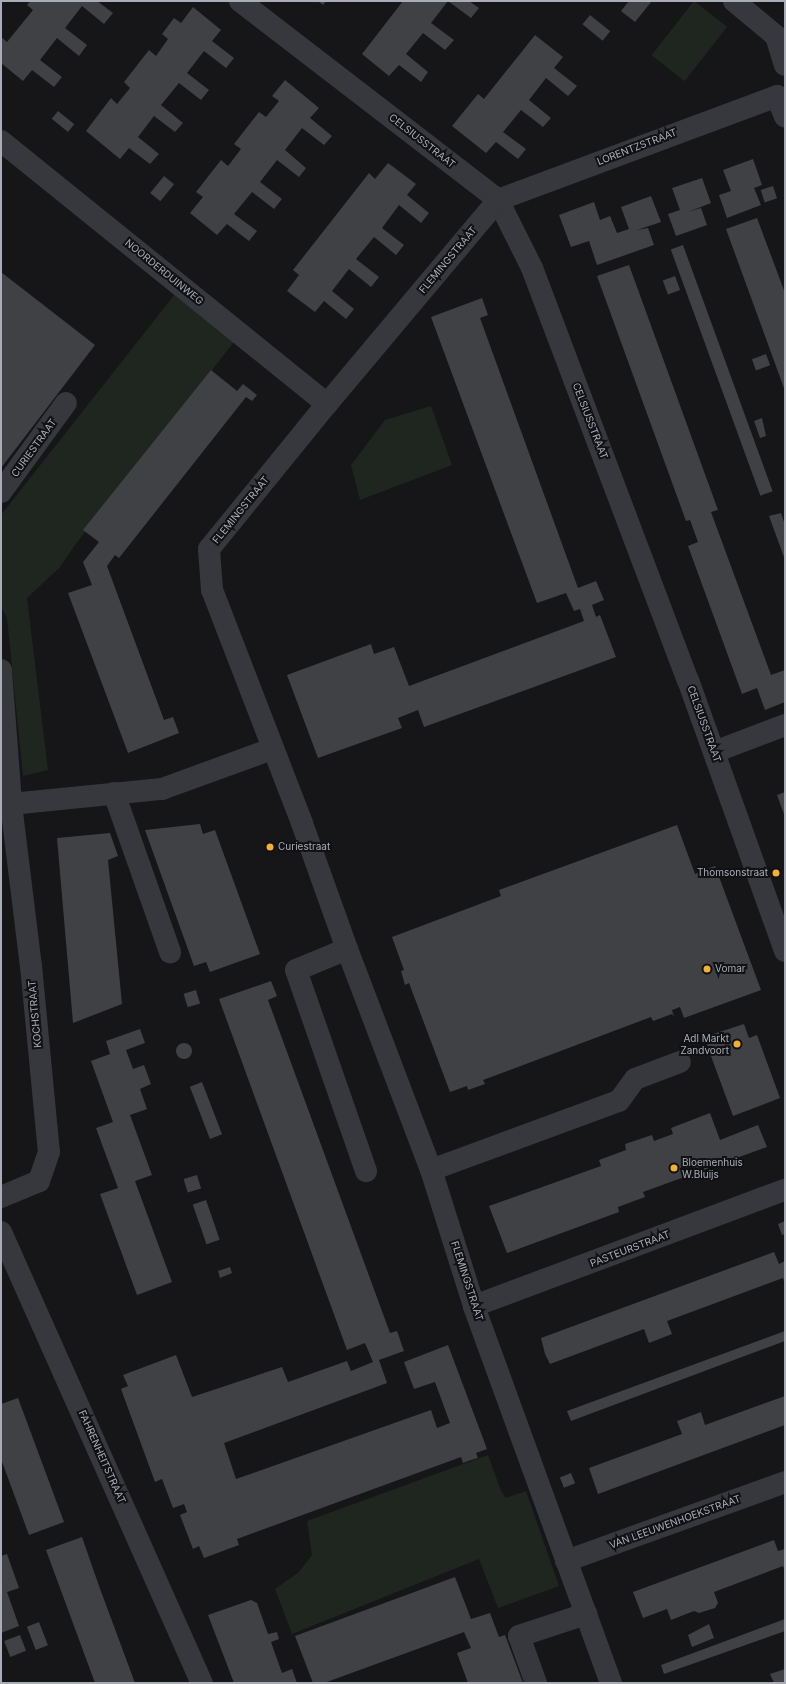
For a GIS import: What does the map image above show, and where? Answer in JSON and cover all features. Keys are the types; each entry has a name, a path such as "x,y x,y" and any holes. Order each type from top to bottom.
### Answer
{"street":[{"name":"CELSIUSSTRAAT","path":"240,1 498,200 532,268 714,752 784,943"},
{"path":"734,1 776,36 785,65"},
{"name":"LORENTZSTRAAT","path":"498,200 781,89 785,117"},
{"name":"NOORDERDUINWEG","path":"1,141 327,404"},
{"name":"FLEMINGSTRAAT","path":"498,200 327,404 210,549 212,590 272,749 302,823 347,949 431,1170 474,1306 611,1683"},
{"name":"CURIESTRAAT","path":"1,492 66,403"},
{"path":"1,670 6,804 162,788 272,749"},
{"path":"714,752 785,725"},
{"path":"114,793 170,952"},
{"name":"KOCHSTRAAT","path":"1,1197 39,1181 49,1152 31,966 6,804"},
{"path":"347,949 296,970 366,1171"},
{"path":"431,1170 619,1101 635,1079 680,1062"},
{"name":"PASTEURSTRAAT","path":"474,1306 785,1190"},
{"name":"FAHRENHEITSTRAAT","path":"1,1232 202,1683"},
{"name":"VAN LEEUWENHOEKSTRAAT","path":"566,1561 785,1482"},
{"path":"536,1683 519,1636 586,1614"}],"shaded area":[{"path":"694,1 727,27 685,81 652,55"},
{"path":"175,294 234,342 75,545 60,567 27,598 48,770 23,776 7,618 1,607 1,515"},
{"path":"431,406 452,465 360,500 351,465 385,420"},
{"path":"488,1455 501,1491 506,1498 526,1491 559,1586 498,1608 479,1559 292,1634 275,1589 299,1572 312,1555 307,1521"}],"building":[{"path":"30,1 97,1 113,13 104,24 82,6 65,28 87,45 79,56 57,38 40,60 62,77 54,87 32,70 23,81 1,63 1,37 7,42 33,10 27,5"},
{"path":"318,1 326,1 323,5"},
{"path":"403,1 448,1 431,23 454,40 445,50 423,33 406,54 428,72 421,82 399,65 389,76 362,54"},
{"path":"448,1 469,1 479,8 471,18"},
{"path":"629,1 652,1 635,22 621,11"},
{"path":"193,7 221,30 212,41 234,58 226,68 204,51 187,73 209,90 201,100 179,83 161,105 183,123 175,132 154,116 138,137 159,154 150,164 129,148 120,159 86,131 111,98 117,104 130,88 124,82 149,50 156,56 168,39 162,34 174,18 181,23"},
{"path":"590,15 610,31 603,41 582,24"},
{"path":"535,35 563,57 554,68 577,86 568,96 546,78 529,100 551,118 543,127 521,110 503,132 526,149 518,159 496,142 486,153 452,126 478,94 484,99"},
{"path":"285,80 319,108 310,118 332,136 324,145 302,128 285,150 306,168 303,172 299,177 277,160 260,182 282,199 274,209 252,192 234,214 257,231 249,241 227,224 217,235 190,213 203,197 196,192 221,160 228,166 241,149 234,144 259,112 266,117 279,101 272,96"},
{"path":"58,111 74,124 68,132 52,119"},
{"path":"753,159 762,185 754,188 761,205 727,218 719,195 731,191 723,170"},
{"path":"388,163 416,184 407,195 429,213 421,223 399,205 382,228 404,245 396,255 374,237 356,259 379,277 371,287 349,269 332,291 354,309 346,319 324,301 315,312 287,291 299,275 293,270 369,173 375,179"},
{"path":"164,176 174,184 160,201 150,193"},
{"path":"702,178 711,203 688,212 701,208 707,225 676,236 668,214 680,210 672,188"},
{"path":"773,186 777,198 765,202 761,190"},
{"path":"651,196 661,222 637,230 648,228 654,245 597,265 589,241 571,247 559,215 594,202 600,220 610,216 617,233 629,229 621,207"},
{"path":"757,218 785,293 785,391 726,229"},
{"path":"683,245 773,491 760,496 671,249"},
{"path":"629,265 718,510 711,512 771,675 785,670 785,702 765,710 757,688 742,694 688,546 698,542 690,520 686,521 597,276"},
{"path":"1,272 95,345 1,468"},
{"path":"675,276 680,290 668,295 663,280"},
{"path":"482,298 488,315 480,318 578,588 596,581 604,600 592,605 596,617 600,615 616,657 424,727 418,710 398,718 402,728 318,758 287,675 371,644 374,654 394,647 409,686 584,621 580,609 574,611 566,593 537,603 431,317"},
{"path":"766,354 770,365 756,370 752,359"},
{"path":"211,370 237,391 243,384 257,395 252,401 246,397 119,558 115,555 107,566 164,720 173,717 179,733 128,753 68,593 92,585 83,562 99,542 83,530"},
{"path":"762,418 766,436 760,438 754,421"},
{"path":"781,513 785,525 785,560 769,516"},
{"path":"785,792 785,817 777,795"},
{"path":"200,824 203,834 215,830 260,954 210,972 206,962 194,966 145,830"},
{"path":"677,825 695,874 715,866 761,990 684,1018 680,1007 672,1010 674,1017 672,1014 653,1021 651,1017 483,1080 485,1084 468,1090 467,1086 450,1092 409,983 405,985 401,971 404,970 392,937 501,896 499,890"},
{"path":"110,833 118,856 108,860 122,1004 73,1023 57,838"},
{"path":"271,981 277,996 268,1000 390,1333 397,1331 404,1351 379,1360 387,1383 224,1443 236,1479 431,1410 437,1428 450,1423 435,1382 414,1389 404,1362 448,1345 487,1449 476,1453 478,1458 463,1463 461,1457 237,1539 239,1545 204,1558 199,1546 193,1549 180,1515 187,1512 184,1504 173,1508 162,1479 155,1482 121,1389 128,1386 123,1375 176,1355 192,1397 282,1367 288,1382 347,1361 351,1371 373,1362 365,1343 347,1350 219,999"},
{"path":"196,990 200,1003 188,1007 184,994"},
{"path":"744,1024 749,1038 757,1035 780,1098 733,1116 704,1037"},
{"path":"140,1029 145,1043 126,1050 133,1069 144,1065 151,1084 140,1089 147,1109 130,1115 152,1175 135,1181 172,1282 137,1295 100,1194 118,1188 96,1128 113,1122 91,1061 110,1054 106,1041"},
{"path":"184,1043 191,1048 192,1051 187,1058 184,1059 177,1054 176,1051 181,1044"},
{"path":"202,1082 222,1134 210,1139 190,1087"},
{"path":"710,1113 720,1140 758,1125 767,1147 643,1192 645,1197 618,1207 619,1212 507,1253 489,1206 601,1166 599,1160 626,1150 625,1144 652,1135 654,1141 673,1134 671,1128"},
{"path":"197,1175 201,1188 188,1192 184,1179"},
{"path":"206,1200 220,1240 206,1244 193,1205"},
{"path":"785,1221 785,1234 782,1235 778,1224"},
{"path":"774,1252 779,1264 785,1261 785,1284 783,1278 667,1321 672,1334 649,1343 644,1329 550,1364 545,1354 541,1338"},
{"path":"230,1267 232,1273 220,1278 218,1271"},
{"path":"785,1331 785,1341 571,1421 567,1411"},
{"path":"785,1396 785,1425 598,1494 589,1468 682,1434 677,1421 701,1412 705,1425"},
{"path":"18,1398 64,1522 29,1535 1,1459 1,1404"},
{"path":"571,1473 575,1483 564,1488 560,1477"},
{"path":"82,1537 135,1683 95,1683 46,1550"},
{"path":"774,1540 778,1551 785,1549 785,1571 783,1566 714,1592 718,1603 715,1608 699,1613 694,1611 671,1620 667,1609 643,1618 633,1592"},
{"path":"7,1554 19,1588 7,1592 19,1626 1,1633 1,1556"},
{"path":"455,1577 471,1619 490,1613 499,1637 505,1635 523,1683 468,1683 457,1653 471,1648 464,1632 324,1683 313,1683 295,1636"},
{"path":"251,1600 257,1603 268,1634 277,1632 279,1639 271,1642 282,1673 292,1669 297,1683 234,1683 208,1615"},
{"path":"785,1619 785,1631 664,1674 661,1665"},
{"path":"39,1622 48,1645 36,1650 27,1627"},
{"path":"709,1624 714,1638 692,1647 688,1635"},
{"path":"20,1635 26,1651 10,1657 4,1641"},
{"path":"785,1669 785,1683 774,1683 770,1674"}],"place":[{"name":"Curiestraat","path":"270,847"},
{"name":"Thomsonstraat","path":"776,873"},
{"name":"Vomar","path":"707,969"},
{"name":"Adl Markt Zandvoort","path":"737,1044"},
{"name":"Bloemenhuis W.Bluijs","path":"674,1168"}]}
